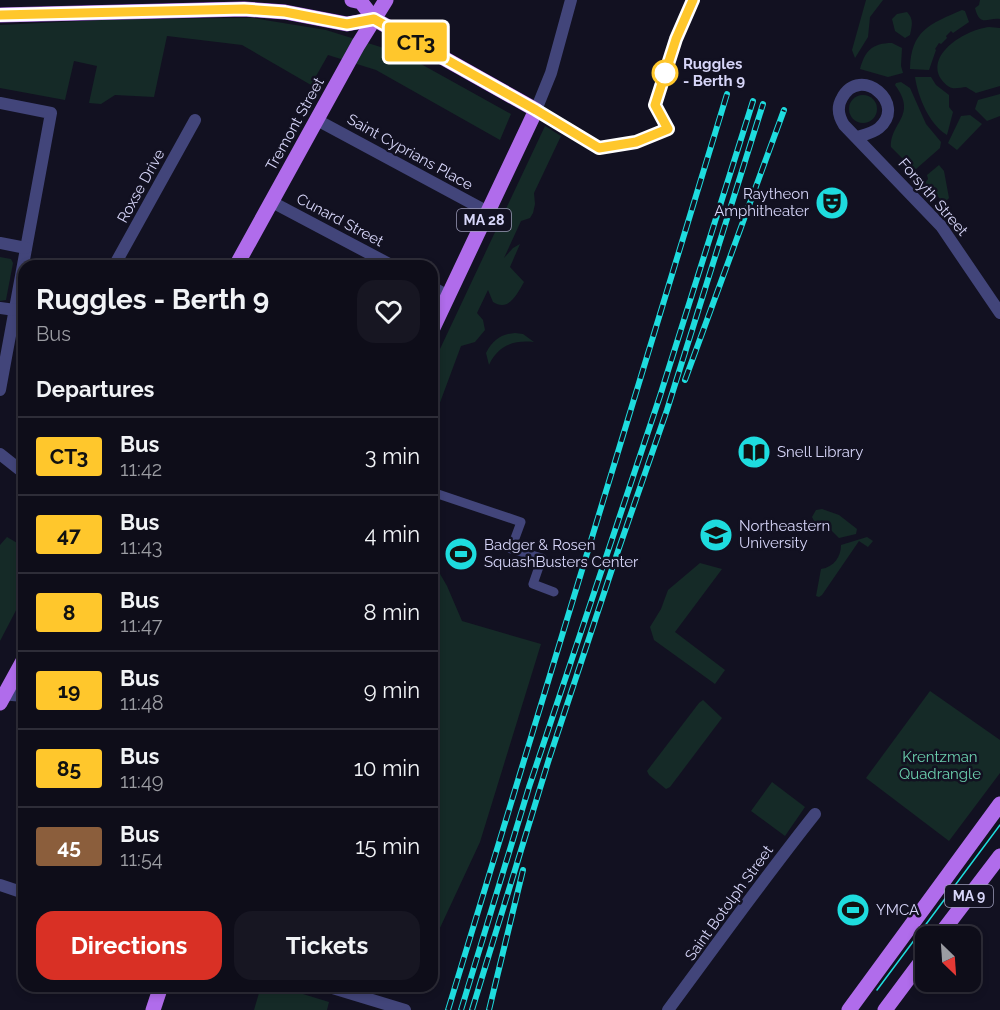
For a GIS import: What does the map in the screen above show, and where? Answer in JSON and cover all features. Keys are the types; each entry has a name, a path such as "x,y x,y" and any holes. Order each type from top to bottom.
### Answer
{"main road":[{"path":"352,0 361,2 374,19 536,110"},
{"name":"Tremont Street","path":"239,260 386,0"},
{"path":"0,15 244,9 294,13 347,24 374,19"},
{"name":"MA 28","path":"438,317 536,110"},
{"path":"2,697 18,669"},
{"name":"MA 9","path":"849,1010 1000,804"},
{"name":"MA 9","path":"947,926 1000,856"},
{"path":"885,1010 915,970"},
{"path":"153,1010 159,992"}],"street":[{"path":"536,110 551,73 572,0"},
{"name":"Forsyth Street","path":"857,137 878,129 886,116 887,105 883,95 866,85 846,92 839,107 841,120 857,137 941,225 1000,313"},
{"path":"0,103 51,113 24,260"},
{"name":"Roxse Drive","path":"117,260 195,120"},
{"name":"Saint Cyprians Place","path":"317,120 488,212"},
{"name":"Cunard Street","path":"272,202 382,260"},
{"path":"0,243 26,248"},
{"path":"438,290 448,296"},
{"path":"0,390 18,293"},
{"path":"0,308 15,310"},
{"path":"0,454 18,468"},
{"path":"438,494 520,522 511,549 542,558 533,584 554,592"},
{"path":"2,697 18,696"},
{"name":"Saint Botolph Street","path":"668,1010 760,883 815,814"},
{"path":"0,885 18,890"},
{"path":"346,992 405,1010"}],"green space":[{"path":"866,0 883,0 870,17 868,37 855,58 852,50"},
{"path":"980,0 1000,0 1000,19 982,20 979,18 975,8 979,5"},
{"path":"962,10 965,11 969,22 953,33 951,31 941,44 939,43 929,70 910,69 914,45 924,30"},
{"path":"907,12 911,17 912,26 910,35 905,38 895,31 892,19 897,14"},
{"path":"253,18 326,30 403,54 511,114 500,140 376,70 328,55 311,85 242,45 167,36 154,97 115,95 101,104 89,103 97,66 74,61 65,100 0,88 0,25 122,19"},
{"path":"989,27 1000,28 1000,86 976,93 966,87 948,86 941,79 938,69 939,60 944,52 960,37"},
{"path":"892,43 902,48 903,73 888,77 860,69 870,49 874,46"},
{"path":"915,77 931,77 936,85 949,95 949,107 953,112 947,135 935,124 925,109"},
{"path":"901,82 910,88 926,124 941,142 940,148 916,169 911,167 891,147 894,131 904,112 904,104 895,85"},
{"path":"1000,94 1000,116 987,121 975,109 978,100"},
{"path":"863,95 873,99 877,109 873,119 863,123 853,119 849,109 853,99"},
{"path":"970,115 982,124 957,150 948,143 961,116"},
{"path":"545,126 561,136 534,193 533,213 530,218 521,221 504,258 520,244 510,267 524,282 512,300 504,305 493,302 488,290 477,313 483,320 485,330 475,342 461,346 438,408 438,353"},
{"path":"939,165 944,171 949,198 944,203 925,183 928,179 927,175"},
{"path":"0,257 11,259 13,263 6,300 0,301"},
{"path":"515,333 523,334 534,342 507,345 497,353 489,365 486,353 492,345 498,338"},
{"path":"822,509 839,515 857,529 856,534 839,538 829,528 816,525 812,517 816,510"},
{"path":"7,537 18,543 18,606 0,641 0,545"},
{"path":"867,537 873,541 868,547 859,541 822,595 816,596 821,569 836,561 841,545"},
{"path":"700,563 722,569 675,632 725,670 715,684 654,640 650,627 661,609 668,590"},
{"path":"438,570 462,621 541,644 480,842 438,932"},
{"name":"Krentzman Quadrangle","path":"930,691 1000,740 1000,773 949,841 866,778"},
{"path":"703,700 722,718 670,787 666,789 647,771"},
{"path":"772,782 805,807 785,836 751,811"},
{"path":"259,992 296,992 329,1002 327,1010 254,1010"}],"tram line":[{"path":"877,990 1000,825"}],"railway":[{"path":"448,1010 727,94"},
{"path":"461,1010 529,787 660,396 753,101"},
{"path":"472,1010 549,759 667,410 763,104"},
{"path":"685,380 784,110"},
{"path":"489,1010 523,870"}],"bus line":[{"name":"CT3","path":"0,15 244,9 285,12 347,24 374,19 599,148 636,142 668,129 655,105 676,39 693,0"}],"place":[{"name":"Ruggles - Berth 9","path":"665,73"},
{"name":"Raytheon Amphitheater","path":"832,203"},
{"name":"Snell Library","path":"754,452"},
{"name":"Northeastern University","path":"716,535"},
{"name":"Badger & Rosen SquashBusters Center","path":"461,554"},
{"name":"YMCA","path":"853,910"}]}
